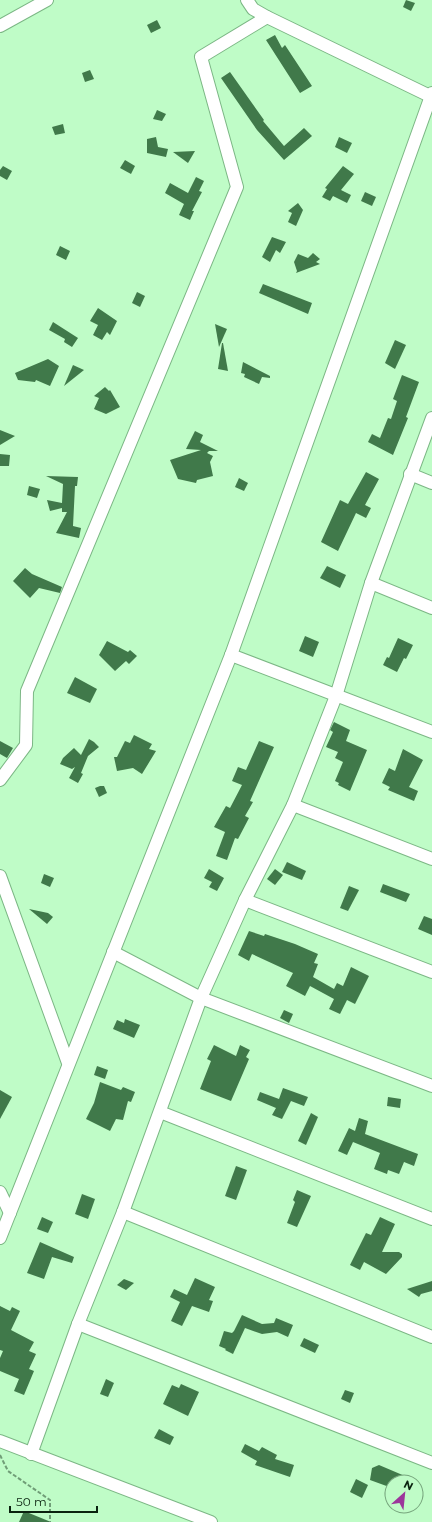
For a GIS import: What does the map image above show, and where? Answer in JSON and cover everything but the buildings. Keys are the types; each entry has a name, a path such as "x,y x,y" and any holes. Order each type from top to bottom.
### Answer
{"street":[{"path":"0,26 47,0"},
{"path":"0,1238 68,1063 231,655 431,95 267,17 253,9 247,0"},
{"path":"0,780 26,745 27,691 237,186 200,57 267,17"},
{"path":"31,1454 78,1324 123,1212 201,998 245,900 293,805 336,696 371,583 410,474 432,418"},
{"path":"410,474 432,483"},
{"path":"371,583 432,608"},
{"path":"231,655 432,732"},
{"path":"293,805 432,860"},
{"path":"0,876 68,1063"},
{"path":"245,900 432,972"},
{"path":"113,952 201,998 432,1086"},
{"path":"160,1112 432,1220"},
{"path":"0,1192 10,1213"},
{"path":"123,1212 432,1337"},
{"path":"78,1324 432,1463"},
{"path":"0,1441 211,1522"}],"path":[{"path":"0,1455 8,1470 50,1500 50,1522"}]}
